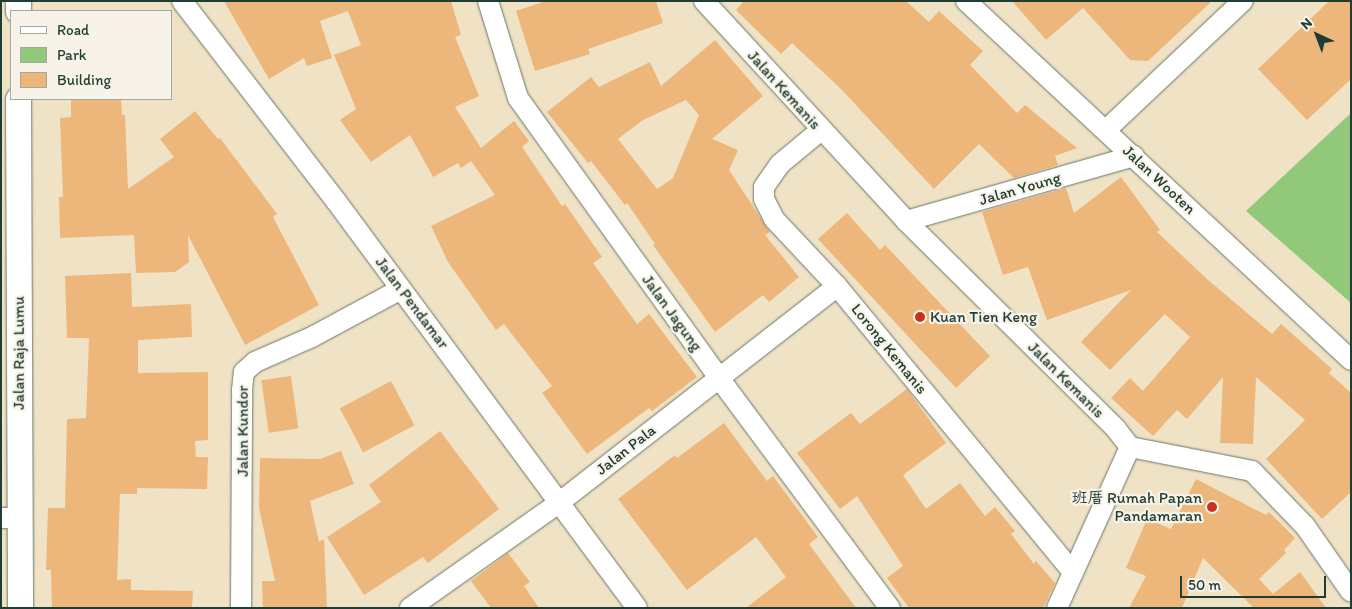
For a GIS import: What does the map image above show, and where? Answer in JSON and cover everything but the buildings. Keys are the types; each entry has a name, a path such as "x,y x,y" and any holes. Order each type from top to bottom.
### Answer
{"street":[{"name":"Jalan Pendamar","path":"182,1 401,289 637,608"},
{"name":"Jalan Jagung","path":"488,1 518,98 719,378 890,608"},
{"name":"Jalan Kemanis","path":"704,1 906,221 1116,429 1130,448"},
{"name":"Jalan Wooten","path":"966,1 1351,360"},
{"path":"1106,130 1243,1"},
{"name":"Jalan Raja Lumu","path":"18,100 11,518 20,608"},
{"name":"Lorong Kemanis","path":"821,130 780,164 764,187 764,199 774,218 837,286 1073,572"},
{"name":"Jalan Young","path":"906,221 1134,156"},
{"name":"Jalan Pala","path":"410,608 560,502 837,286"},
{"name":"Jalan Kundor","path":"241,608 242,390 244,372 255,362 312,336 401,289"},
{"path":"1057,608 1130,448 1190,457 1252,471 1305,526 1351,592"}],"green space":[{"path":"1351,113 1351,303 1246,211"}],"place":[{"name":"Kuan Tien Keng","path":"920,317"},
{"name":"班厝 Rumah Papan Pandamaran","path":"1212,507"}]}
